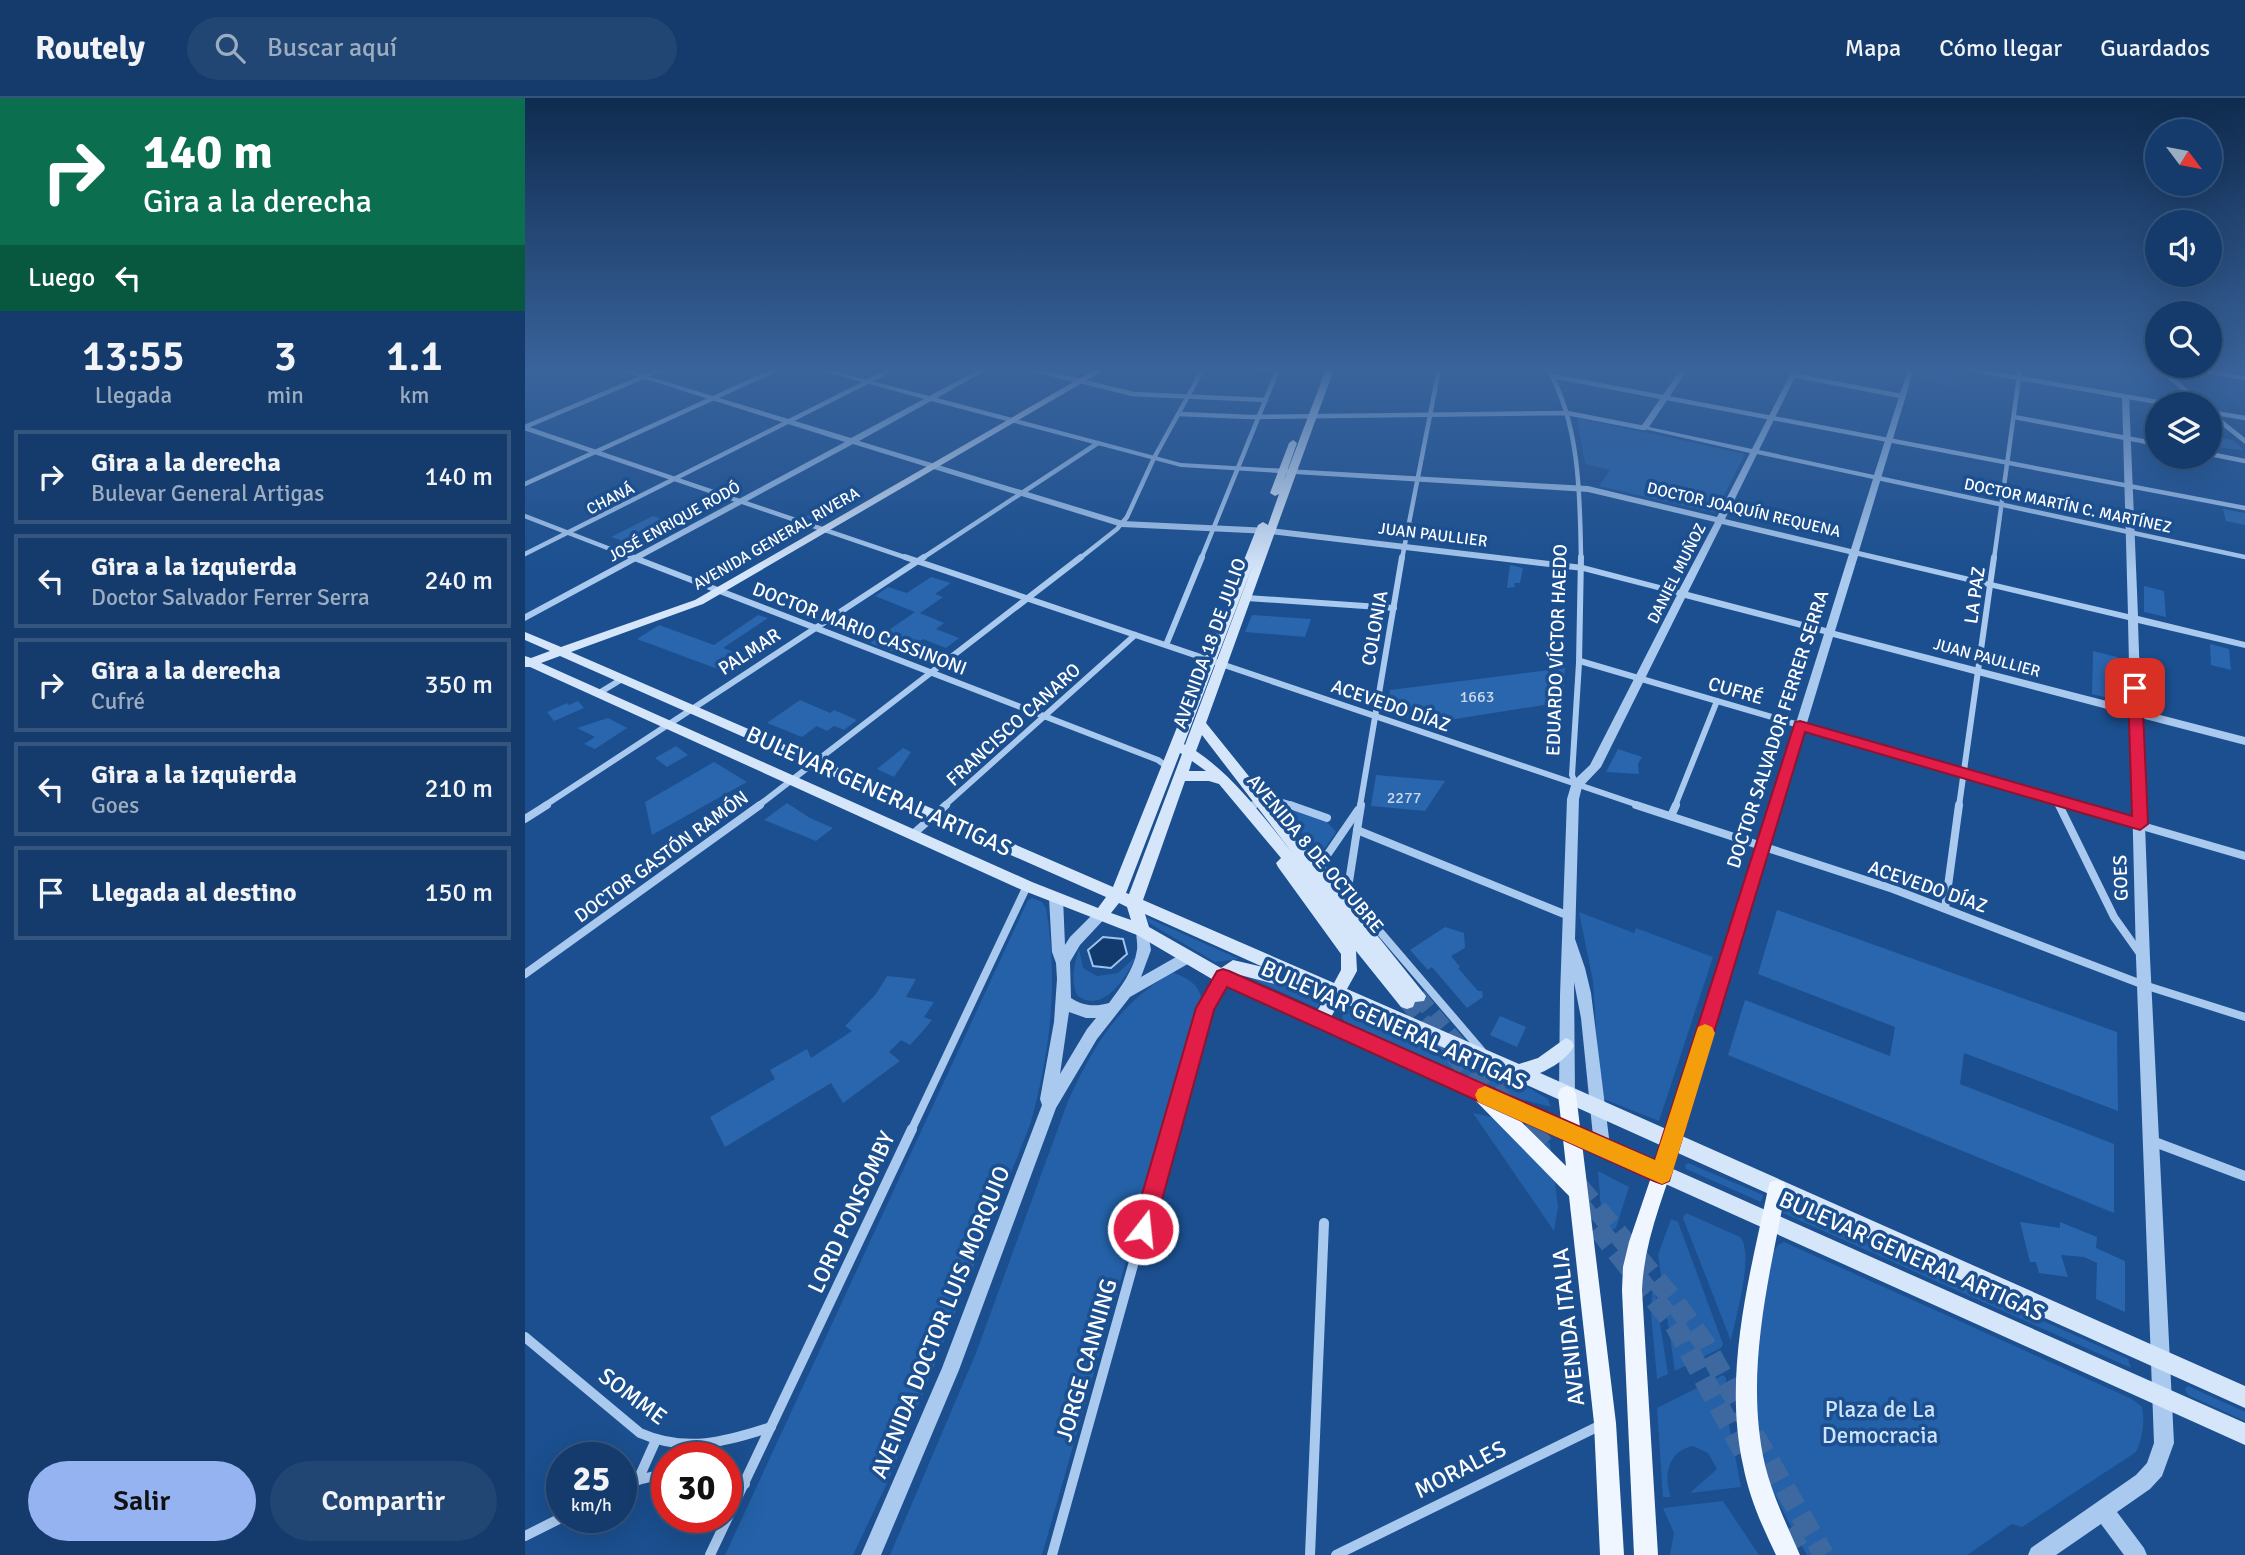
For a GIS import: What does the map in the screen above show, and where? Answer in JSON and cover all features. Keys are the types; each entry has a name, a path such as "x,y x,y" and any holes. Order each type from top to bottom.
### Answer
{"main road":[{"name":"AVENIDA GENERAL RIVERA","path":"527,662 687,607 982,437"},
{"name":"AVENIDA 18 DE JULIO","path":"1102,914 1116,897 1175,772 1301,437"},
{"name":"AVENIDA 18 DE JULIO","path":"1184,749 1200,724 1216,662 1247,598 1265,531"},
{"name":"BULEVAR GENERAL ARTIGAS","path":"525,636 1594,1105 2245,1397"},
{"path":"525,647 545,652 562,652"},
{"path":"527,662 555,660 604,676 620,678"},
{"name":"BULEVAR GENERAL ARTIGAS","path":"527,662 1027,886 1142,931 1223,977 2245,1434"},
{"name":"AVENIDA 8 DE OCTUBRE","path":"1184,749 1214,770 1276,845 1413,999 1200,724"},
{"name":"AVENIDA 18 DE JULIO","path":"1134,904 1175,772"},
{"path":"1175,772 1209,776 1224,781"},
{"path":"1276,845 1285,867 1349,953 1349,971 1320,1021"},
{"path":"1134,904 1142,931"},
{"path":"1223,977 1233,967 1243,967 1293,982 1310,982"},
{"path":"1518,1072 1543,1064 1566,1046"},
{"path":"1480,1093 1580,1193"},
{"name":"AVENIDA ITALIA","path":"1567,1094 1605,1423 1612,1555"},
{"path":"1646,1555 1633,1267 1672,1142"},
{"path":"1777,1189 1746,1352 1745,1396 1749,1443 1756,1470 1771,1516 1789,1555"}],"street":[{"name":"ACEVEDO DÍAZ","path":"553,437 1945,908 2144,985 2245,1017"},
{"path":"525,484 628,437"},
{"name":"CHANÁ","path":"525,554 757,437"},
{"name":"JUAN PAULLIER","path":"842,437 1122,524 1265,531 1583,568 2245,741"},
{"name":"JOSÉ ENRIQUE RODÓ","path":"525,618 858,437"},
{"name":"DOCTOR JOAQUÍN REQUENA","path":"1075,437 1181,465 1577,488 1855,551 2245,645"},
{"path":"1122,524 1166,437"},
{"path":"1166,645 1251,437"},
{"name":"COLONIA","path":"1350,894 1347,882 1374,715 1424,437"},
{"name":"EDUARDO VÍCTOR HAEDO","path":"1567,1094 1569,916 1573,799 1577,785 1572,775 1583,568 1570,437"},
{"name":"DOCTOR MARTÍN C. MARTÍNEZ","path":"1684,437 2245,557"},
{"name":"DANIEL MUÑOZ","path":"1577,785 1595,767 1763,437"},
{"path":"1873,437 2245,508"},
{"name":"DOCTOR SALVADOR FERRER SERRA","path":"1672,1142 1890,437"},
{"name":"LA PAZ","path":"1945,908 2011,437"},
{"path":"2122,437 2145,441"},
{"name":"GOES","path":"2127,438 2143,958 2160,1359"},
{"name":"PALMAR","path":"525,819 690,708 1098,443"},
{"path":"2222,456 2245,461"},
{"name":"DOCTOR MARIO CASSINONI","path":"525,516 1158,760 1175,772"},
{"name":"DOCTOR GASTÓN RAMÓN","path":"525,974 815,763 1122,524"},
{"path":"1247,598 1394,608"},
{"name":"FRANCISCO CANARO","path":"912,835 1135,635"},
{"name":"CUFRÉ","path":"1580,661 2245,856"},
{"path":"599,693 620,678"},
{"path":"1671,816 1717,701"},
{"path":"1246,808 1260,801 1276,799 1327,818"},
{"path":"2056,799 2114,917 2143,958"},
{"name":"AVENIDA 8 DE OCTUBRE","path":"1323,881 1323,861 1359,810"},
{"path":"1357,830 1569,916"},
{"name":"LORD PONSOMBY","path":"710,1555 1027,886"},
{"name":"AVENIDA 8 DE OCTUBRE","path":"1350,894 1473,1042 1493,1061"},
{"name":"AVENIDA DOCTOR LUIS MORQUIO","path":"1050,1105 1048,1099 1063,1001 1064,958 1059,952 1056,898"},
{"path":"1064,958 1102,914"},
{"name":"AVENIDA DOCTOR LUIS MORQUIO","path":"871,1555 950,1370 1050,1105 1080,1053 1124,994 1143,957 1142,931"},
{"name":"EDUARDO VÍCTOR HAEDO","path":"1569,936 1583,980 1594,1105 1602,1146"},
{"name":"AVENIDA DOCTOR LUIS MORQUIO","path":"1124,994 1188,957"},
{"name":"JORGE CANNING","path":"1052,1555 1205,1008 1223,977"},
{"path":"1063,1001 1086,1012 1094,1013 1111,1008"},
{"path":"2151,1140 2245,1176"},
{"path":"1310,1555 1324,1223"},
{"name":"SOMME","path":"525,1337 640,1433 655,1442"},
{"path":"2038,1555 2143,1482 2155,1469 2164,1443 2160,1359"},
{"name":"MORALES","path":"1336,1555 1576,1434 1605,1423"},
{"name":"SOMME","path":"719,1442 771,1427"},
{"path":"638,1480 651,1451"},
{"path":"638,1480 651,1477"},
{"path":"2102,1510 2137,1555"},
{"path":"525,1536 546,1525"}],"green space":[{"path":"1580,437 1666,437 1745,454 1715,513 1599,486 1610,470 1585,464"},
{"path":"1292,808 1326,821 1336,832 1323,851 1307,843"},
{"path":"1032,898 1042,902 1046,908 1052,963 1047,1044 1037,1098 1030,1125 889,1479 853,1555 725,1555 735,1533 742,1533 742,1518 1028,900"},
{"path":"1579,912 1634,933 1636,928 1713,957 1659,1121 1606,1100 1600,1093 1593,981"},
{"path":"1147,918 1239,959 1215,962 1149,923"},
{"path":"1079,949 1083,968 1097,976 1118,973 1135,957 1113,991 1105,997 1087,1000 1078,996 1073,979"},
{"path":"1172,972 1184,977 1198,989 1201,1008 1042,1555 890,1555 976,1353 1078,1080 1098,1044 1122,1013"},
{"path":"1243,975 1302,987 1324,998 1317,1008"},
{"path":"1352,1008 1520,1083 1548,1099 1551,1107 1520,1099 1344,1021 1344,1011"},
{"path":"1473,1113 1500,1119 1550,1143 1558,1207 1554,1231"},
{"path":"1688,1163 1763,1195 1761,1202 1686,1169 1685,1165"},
{"path":"1598,1171 1629,1187 1616,1228 1612,1230 1603,1226"},
{"path":"1785,1205 2128,1359 2131,1368 1783,1213"},
{"path":"1686,1213 1740,1237 1744,1245 1745,1271 1731,1341 1683,1218"},
{"path":"1671,1219 1678,1222 1723,1344 1721,1348 1675,1371 1658,1255"},
{"name":"Plaza de La Democracia","path":"1784,1242 2132,1399 2142,1407 2143,1413 2143,1430 2136,1452 2022,1527 2012,1524 1967,1555 1807,1555 1768,1479 1754,1431 1752,1406 1759,1325 1774,1251"},
{"path":"1653,1279 1668,1374 1657,1379 1651,1313"},
{"path":"1723,1375 1726,1378 1727,1414 1741,1487 1690,1493 1717,1469 1708,1453 1693,1446 1678,1453 1673,1459 1668,1473 1671,1497 1663,1497 1657,1408"},
{"path":"2188,1386 2245,1412 2245,1421 2188,1395 2185,1389"},
{"path":"1723,1501 1759,1555 1670,1555 1674,1533 1663,1508"}],"shaded area":[{"path":"1103,937 1123,939 1127,954 1111,968 1093,966 1088,950"}],"building":[{"path":"2222,438 2232,440 2244,450 2222,448"},
{"path":"849,494 859,498 820,522 805,517"},
{"path":"2223,509 2245,513 2245,525 2226,521"},
{"path":"653,516 664,520 623,541 611,537"},
{"path":"1510,565 1523,568 1520,583 1514,583 1515,587 1507,588"},
{"path":"931,577 951,583 935,594 943,597 920,613 944,623 936,629 959,638 946,648 923,639 900,654 870,643 915,612 875,596 888,587 907,593"},
{"path":"2144,586 2164,591 2166,617 2144,612"},
{"path":"758,615 768,618 723,648 753,659 731,674 637,639 659,625 714,645"},
{"path":"1252,615 1311,619 1305,637 1245,632"},
{"path":"2210,644 2229,649 2231,670 2211,665"},
{"path":"2093,651 2117,657 2117,700 2092,694"},
{"path":"1565,668 1563,702 1424,724 1387,711 1390,690"},
{"path":"800,700 830,713 834,710 857,720 844,730 834,726 827,731 817,726 802,737 767,723"},
{"path":"578,701 584,708 554,721 547,712 567,703 569,705"},
{"path":"608,718 627,728 595,749 584,744 595,737 577,728"},
{"path":"676,746 688,755 667,767 655,758"},
{"path":"903,748 911,752 894,777 877,769"},
{"path":"1618,749 1642,757 1638,764 1639,774 1606,772"},
{"path":"714,762 747,782 652,835 645,802"},
{"path":"1376,775 1445,781 1425,811 1371,806"},
{"path":"787,803 810,818 833,828 816,841 764,820"},
{"path":"1777,910 2117,1032 2118,1111 1964,1053 1960,1084 2114,1144 2114,1213 1728,1055 1745,1000 1890,1056 1895,1027 1758,974"},
{"path":"1445,927 1464,933 1465,948 1451,956 1478,991 1482,991 1483,997 1467,1008 1432,967 1428,970 1410,950"},
{"path":"887,976 916,979 906,997 934,1002 924,1017 932,1020 922,1032 910,1045 901,1040 889,1052 900,1061 843,1103 831,1083 725,1147 710,1117 775,1079 770,1070 807,1049 811,1058 852,1031 845,1026 876,994"},
{"path":"1500,1016 1526,1027 1517,1047 1490,1035"},
{"path":"2020,1222 2060,1228 2060,1222 2097,1237 2096,1248 2125,1261 2125,1312 2096,1299 2097,1263 2084,1257 2061,1255 2068,1277 2039,1273 2036,1262 2030,1262"}],"tunnel":[{"path":"1418,996 1531,1131"},
{"path":"1407,1002 1486,1095"},
{"path":"1530,1129 1548,1151"},
{"path":"1577,1185 1674,1301 1705,1344 1745,1417"},
{"path":"1578,1203 1675,1325 1748,1460"},
{"path":"1754,1435 1824,1555"},
{"path":"1787,1530 1802,1555"}],"slow traffic":[{"path":"1485,1095 1662,1174 1705,1033"}],"route":[{"path":"1143,1229 1205,1008 1223,977 1662,1174 1800,725 2140,824 2135,688"}]}
